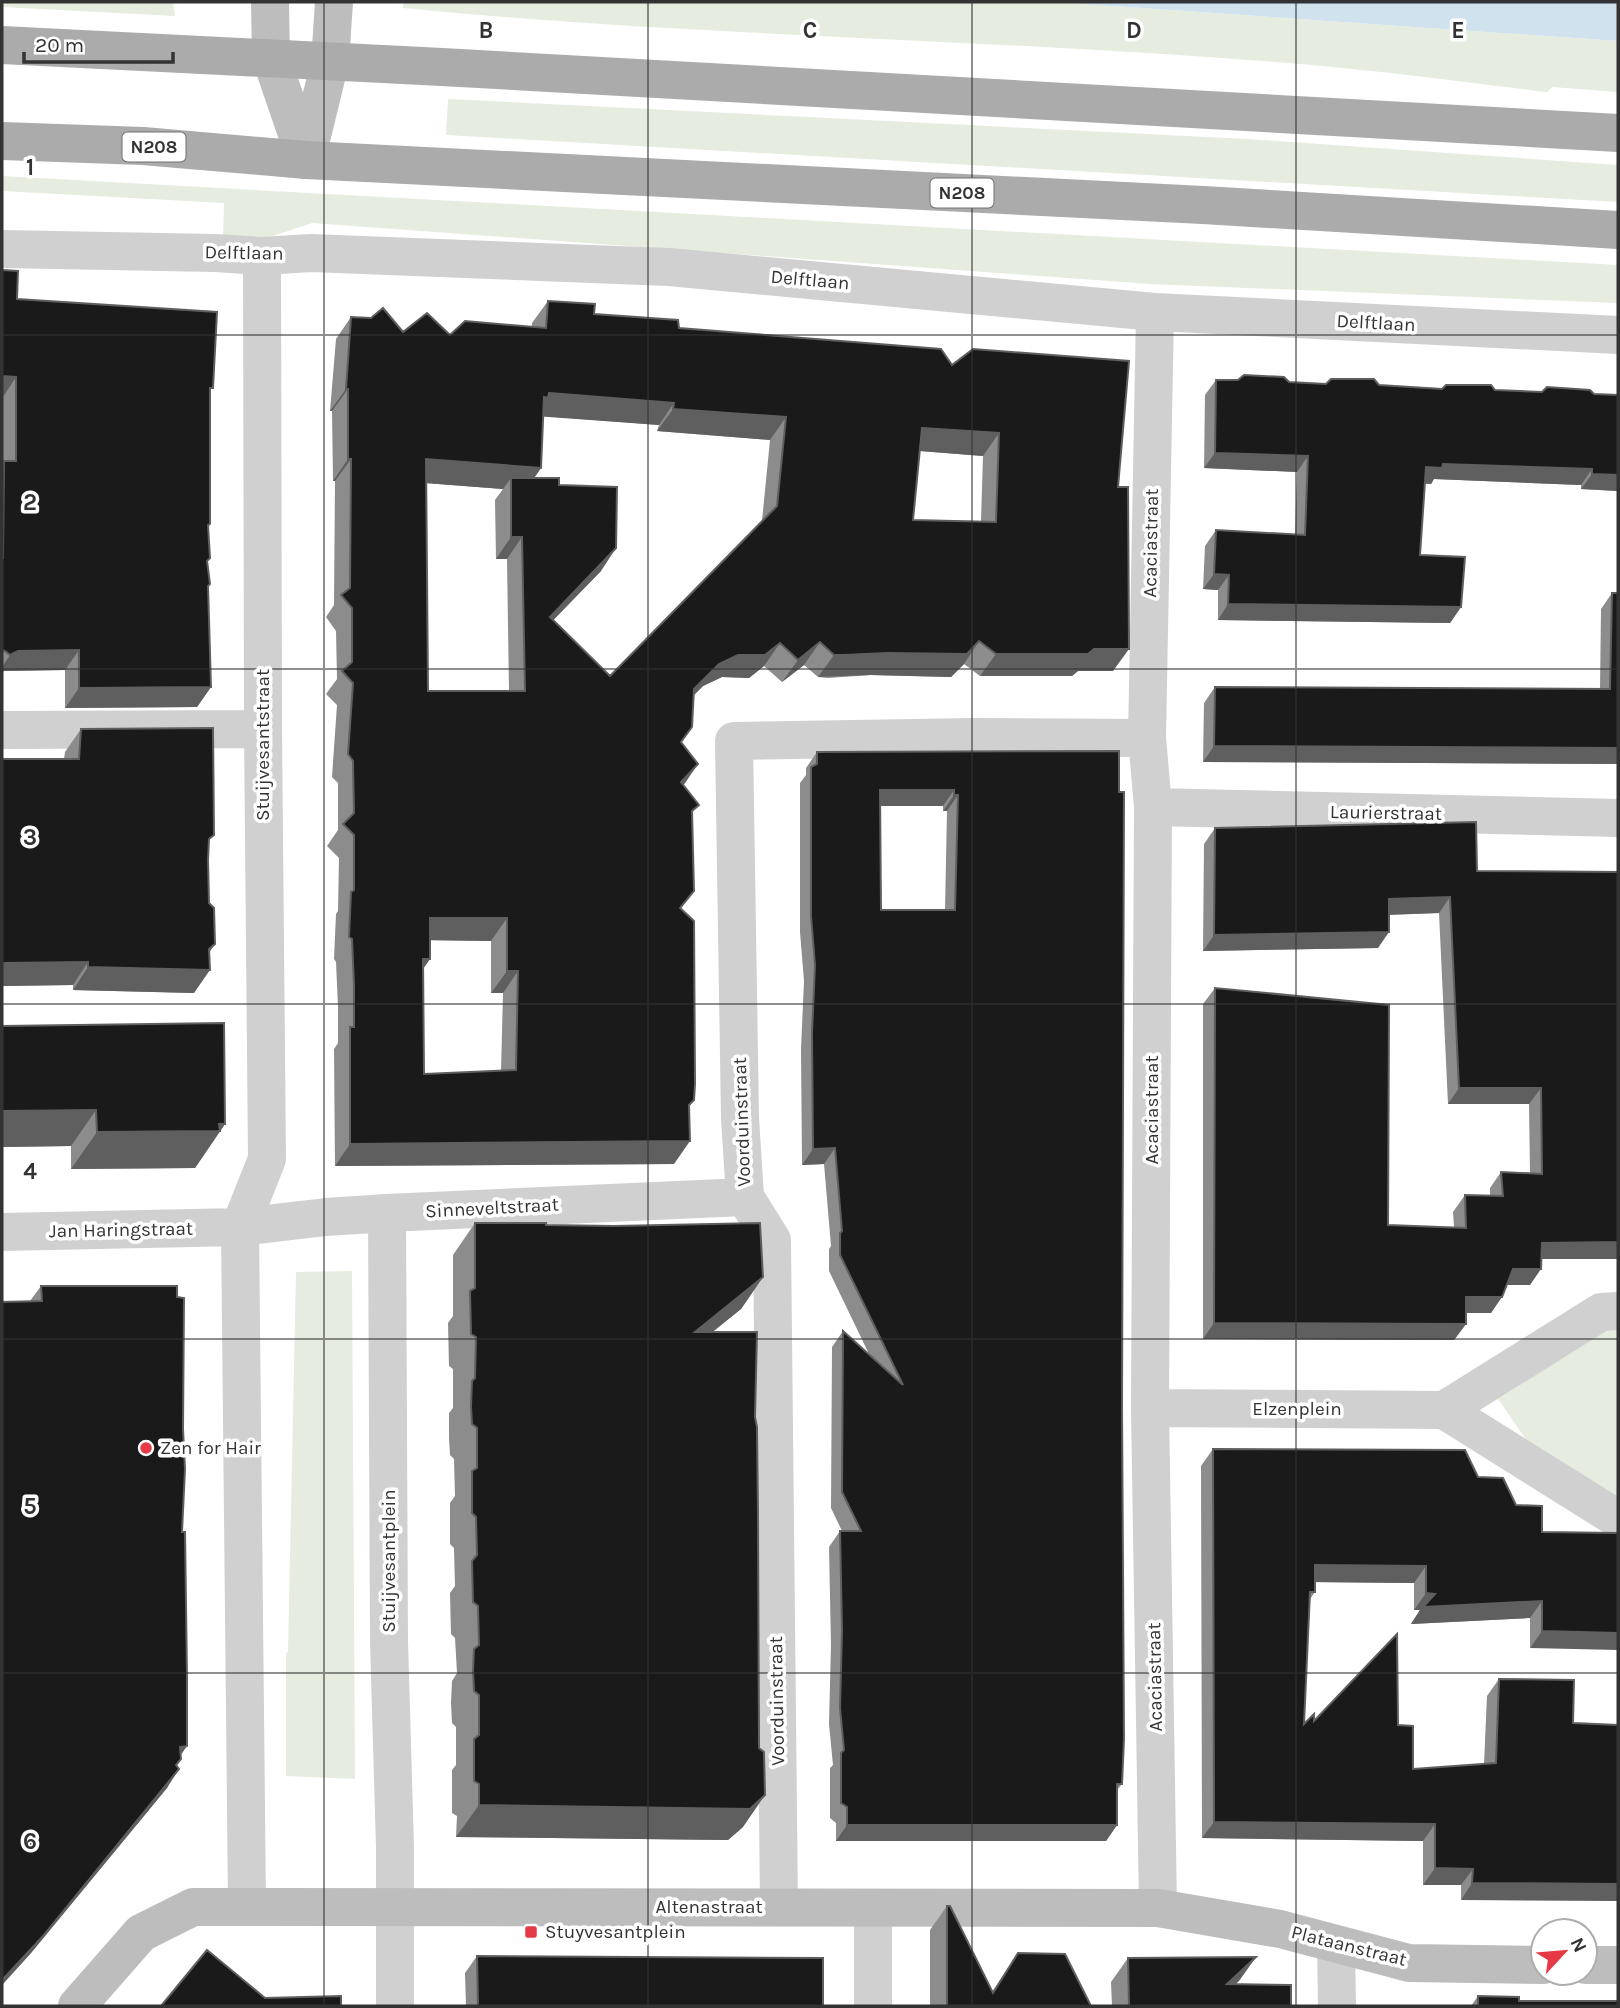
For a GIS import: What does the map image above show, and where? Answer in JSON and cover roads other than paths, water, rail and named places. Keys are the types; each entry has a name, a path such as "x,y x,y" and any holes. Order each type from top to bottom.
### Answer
{"main road":[{"path":"2,45 1618,133"},
{"name":"N208","path":"2,141 143,146 306,160 1203,205 1618,230"}],"street":[{"path":"270,2 271,58 306,160"},
{"path":"306,160 330,62 334,2"},
{"name":"Delftlaan","path":"2,249 262,256 311,253 669,267 1155,312 1618,335"},
{"name":"Stuijvesantstraat","path":"240,1227 267,1159 262,256"},
{"name":"Acaciastraat","path":"1155,312 1147,738 1153,807 1150,1408 1158,1908"},
{"path":"2,730 263,729"},
{"name":"Voorduinstraat","path":"779,1907 772,1240 745,1197 740,1118 734,741 974,737 1147,738"},
{"name":"Laurierstraat","path":"1153,807 1618,818"},
{"name":"Sinneveltstraat","path":"240,1227 387,1213 745,1197"},
{"name":"Stuijvesantplein","path":"387,1213 389,1641 396,1908"},
{"path":"240,1227 247,1905"},
{"name":"Jan Haringstraat","path":"2,1232 240,1227"},
{"path":"1618,1311 1601,1312 1444,1410 1618,1519"},
{"name":"Elzenplein","path":"1150,1408 1444,1410"},
{"name":"Altenastraat","path":"77,2006 141,1933 193,1907 1158,1908 1280,1929"},
{"path":"395,2006 396,1908"},
{"path":"873,1909 873,2006"},
{"name":"Plataanstraat","path":"1280,1929 1409,1963 1529,1965"},
{"path":"1336,1945 1337,2006"},
{"path":"1599,1965 1618,1965"}],"water":[{"path":"1054,2 1618,2 1618,41"}],"place":[{"name":"Zen for Hair","path":"146,1448"},
{"name":"Stuyvesantplein","path":"531,1932"}]}
